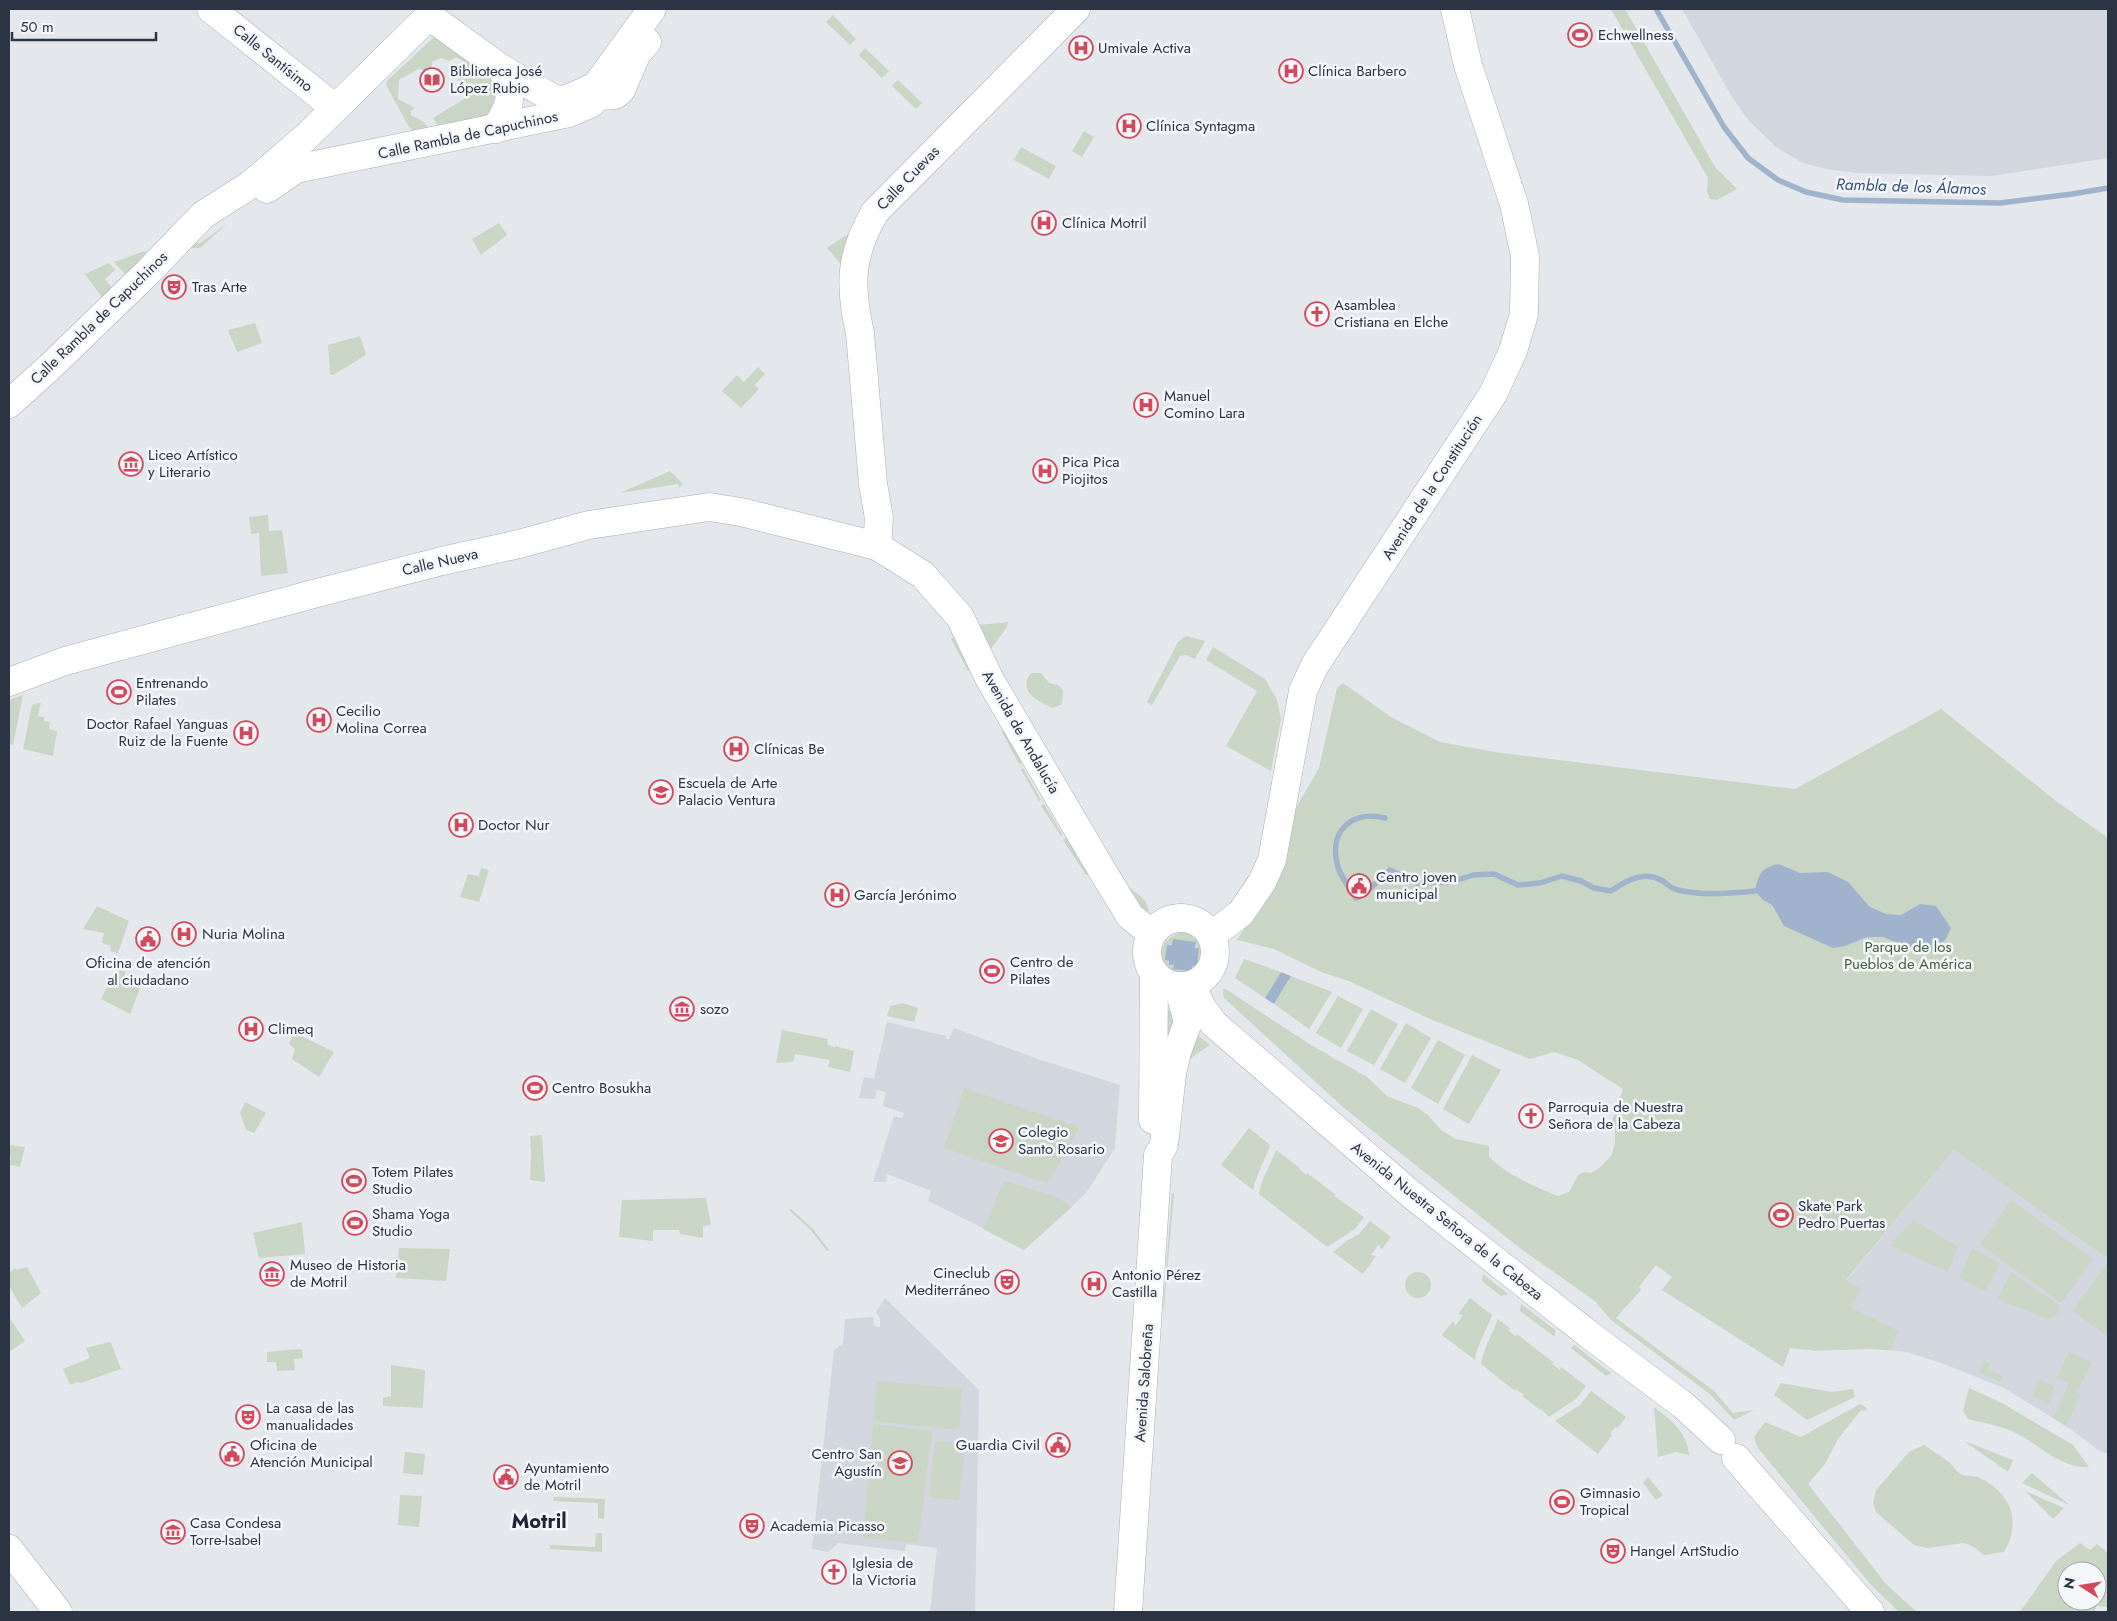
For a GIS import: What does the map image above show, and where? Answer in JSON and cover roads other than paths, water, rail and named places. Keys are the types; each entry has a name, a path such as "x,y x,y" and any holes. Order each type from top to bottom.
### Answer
{"main road":[{"name":"Calle Santísimo","path":"211,9 329,115"},
{"path":"593,95 652,9"},
{"path":"502,69 554,100 593,95 615,95 621,90 637,53 666,18 665,9"},
{"name":"Calle Cuevas","path":"876,546 879,518 873,484 860,333 855,311 853,273 856,251 875,212 1076,9"},
{"name":"Avenida de la Constitución","path":"1212,935 1242,913 1262,882 1272,860 1303,691 1315,665 1493,394 1513,351 1524,314 1525,256 1516,212 1468,65 1455,9"},
{"name":"Calle Rambla de Capuchinos","path":"9,404 203,215 250,185 329,115 428,16 502,69"},
{"path":"496,129 507,110 511,90 502,69"},
{"name":"Calle Rambla de Capuchinos","path":"181,238 209,229 296,169 569,113 593,95"},
{"path":"329,115 322,134 325,143 333,154 343,160"},
{"name":"Calle Nueva","path":"9,682 64,661 326,590 519,544 589,525 709,507 741,512 876,546"},
{"name":"Avenida de Andalucía","path":"876,546 923,575 960,617 990,680 1106,877 1130,916 1152,934"},
{"path":"1181,917 1197,920 1212,935 1216,953 1214,964 1208,974 1175,982 1147,955 1148,944 1152,934 1158,926 1167,920 1181,917"},
{"name":"Avenida Salobreña","path":"1128,1612 1158,1155 1153,1146 1175,982"},
{"name":"Avenida Nuestra Señora de la Cabeza","path":"1175,982 1235,1044 1412,1195 1586,1333 1683,1405 1728,1449 1870,1612"},
{"path":"9,1549 58,1612"}],"water":[{"path":"1779,864 1800,873 1828,872 1848,882 1870,907 1886,914 1901,915 1920,904 1936,906 1951,928 1946,939 1931,953 1916,952 1883,937 1867,937 1845,946 1833,948 1784,926 1772,905 1763,900 1755,891 1762,872 1768,867"},
{"path":"1173,939 1196,942 1195,948 1199,948 1197,966 1192,966 1191,971 1173,969 1174,965 1169,965 1169,961 1165,960 1167,945 1172,945"},
{"path":"1281,972 1291,976 1274,1004 1265,998"}],"waterway":[{"name":"Rambla de los Álamos","path":"1656,9 1724,127 1748,158 1778,180 1806,192 1843,200 2000,203 2108,188"},
{"path":"1385,818 1363,817 1346,825 1340,832 1335,851 1337,863 1340,872 1356,898 1364,894 1390,870 1416,883 1451,882 1473,875 1494,874 1518,885 1540,883 1562,876 1581,881 1594,888 1611,891 1629,880 1648,876 1687,892 1716,894 1755,891"}],"place":[{"name":"Echwellness","path":"1580,35"},
{"name":"Umivale Activa","path":"1081,48"},
{"name":"Clínica Barbero","path":"1291,71"},
{"name":"Biblioteca José López Rubio","path":"432,80"},
{"name":"Clínica Syntagma","path":"1129,126"},
{"name":"Clínica Motril","path":"1044,223"},
{"name":"Tras Arte","path":"174,287"},
{"name":"Asamblea Cristiana en Elche","path":"1317,314"},
{"name":"Manuel Comino Lara","path":"1146,405"},
{"name":"Liceo Artístico y Literario","path":"131,464"},
{"name":"Pica Pica Piojitos","path":"1045,471"},
{"name":"Entrenando Pilates","path":"119,692"},
{"name":"Cecilio Molina Correa","path":"319,720"},
{"name":"Doctor Rafael Yanguas Ruiz de la Fuente","path":"246,733"},
{"name":"Clínicas Be","path":"736,749"},
{"name":"Escuela de Arte Palacio Ventura","path":"661,792"},
{"name":"Doctor Nur","path":"461,825"},
{"name":"Centro joven municipal","path":"1359,886"},
{"name":"García Jerónimo","path":"837,895"},
{"name":"Nuria Molina","path":"184,934"},
{"name":"Oficina de atención al ciudadano","path":"148,939"},
{"name":"Centro de Pilates","path":"992,971"},
{"name":"sozo","path":"682,1009"},
{"name":"Climeq","path":"251,1029"},
{"name":"Centro Bosukha","path":"535,1088"},
{"name":"Parroquia de Nuestra Señora de la Cabeza","path":"1531,1116"},
{"name":"Colegio Santo Rosario","path":"1001,1141"},
{"name":"Totem Pilates Studio","path":"354,1181"},
{"name":"Skate Park Pedro Puertas","path":"1781,1215"},
{"name":"Shama Yoga Studio","path":"355,1223"},
{"name":"Museo de Historia de Motril","path":"272,1274"},
{"name":"Cineclub Mediterráneo","path":"1007,1282"},
{"name":"Antonio Pérez Castilla","path":"1094,1284"},
{"name":"La casa de las manualidades","path":"248,1417"},
{"name":"Guardia Civil","path":"1058,1445"},
{"name":"Oficina de Atención Municipal","path":"232,1454"},
{"name":"Centro San Agustín","path":"900,1463"},
{"name":"Ayuntamiento de Motril","path":"506,1477"},
{"name":"Gimnasio Tropical","path":"1562,1502"},
{"name":"Academia Picasso","path":"752,1526"},
{"name":"Casa Condesa Torre-Isabel","path":"173,1532"},
{"name":"Hangel ArtStudio","path":"1613,1551"},
{"name":"Iglesia de la Victoria","path":"834,1572"}],"district":[{"name":"Motril","path":"539,1521"}],"park label":[{"name":"Parque de los Pueblos de América","path":"1908,956"}]}
